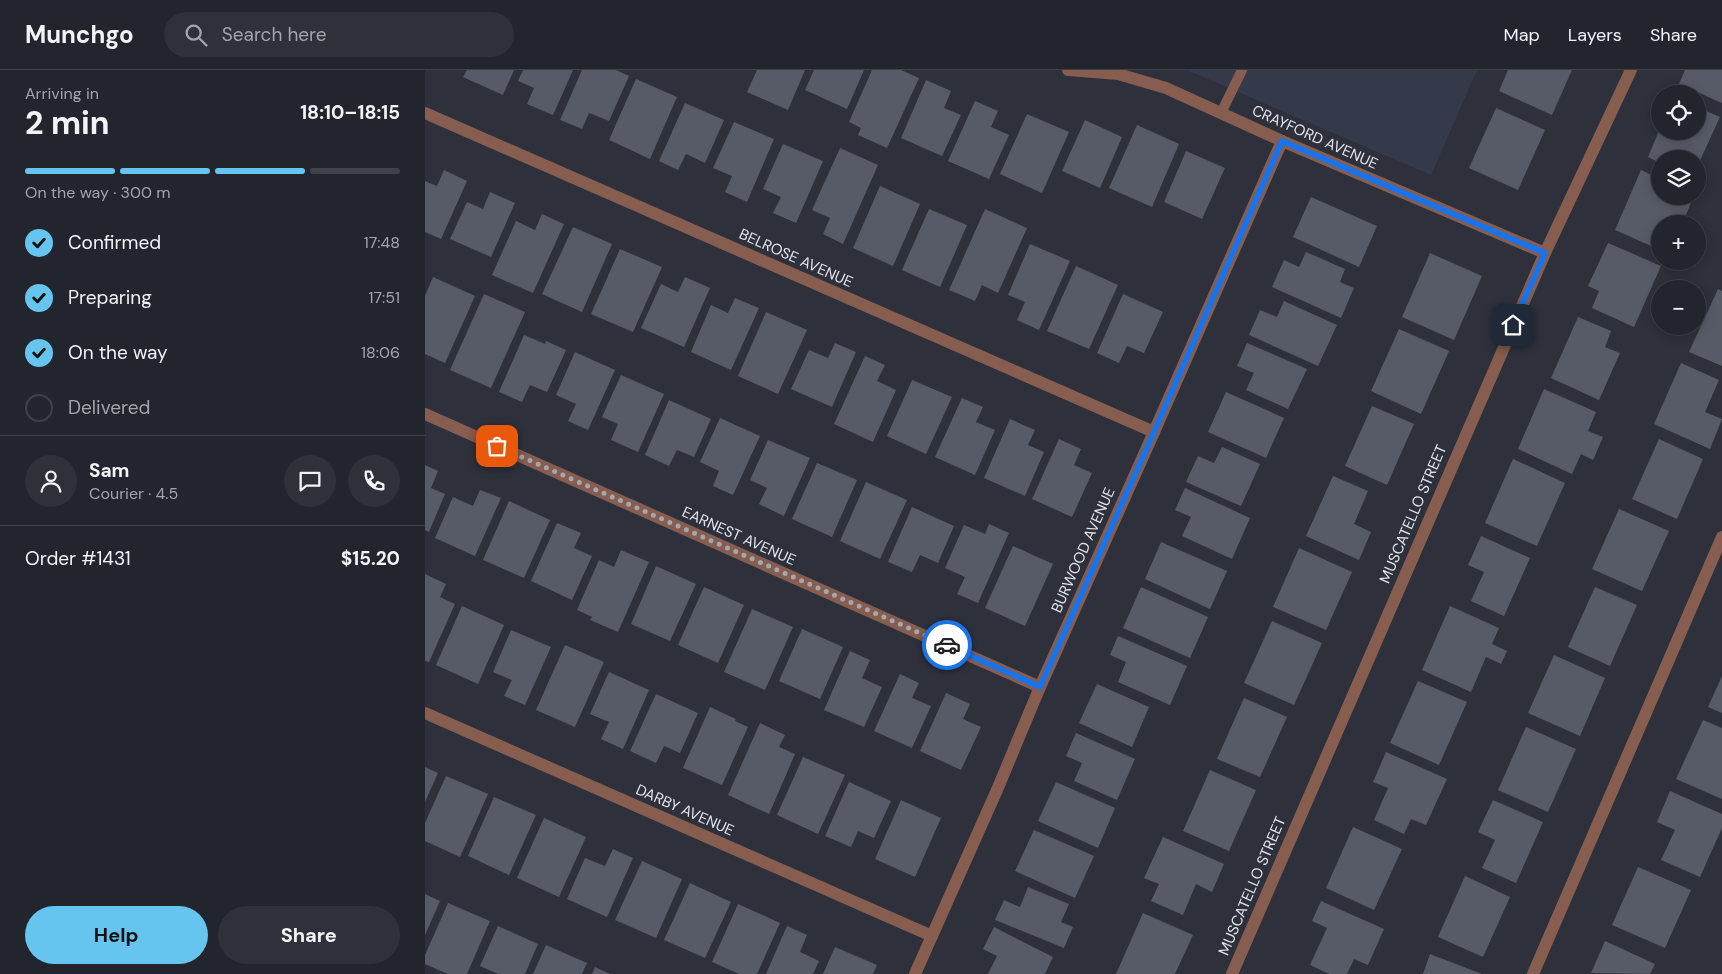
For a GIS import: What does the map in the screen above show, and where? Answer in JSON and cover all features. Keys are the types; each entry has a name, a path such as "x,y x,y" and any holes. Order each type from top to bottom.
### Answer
{"street":[{"name":"CRAYFORD AVENUE","path":"1068,70 1118,74 1166,88 1282,141 1545,253"},
{"name":"MUSCATELLO STREET","path":"1232,974 1545,253 1631,70"},
{"name":"BELROSE AVENUE","path":"425,114 1154,432"},
{"name":"BURWOOD AVENUE","path":"915,974 1282,141"},
{"name":"EARNEST AVENUE","path":"425,414 1040,687"},
{"path":"1533,974 1722,537"},
{"name":"DARBY AVENUE","path":"425,713 932,936"}],"lane":[{"path":"1221,113 1242,70"}],"shaded area":[{"path":"1187,70 1477,70 1431,175"}],"building":[{"path":"467,70 514,70 503,95 463,77"},
{"path":"523,70 573,70 553,115 527,104 534,88 518,81"},
{"path":"582,70 616,70 629,76 609,121 589,113 582,129 560,120"},
{"path":"757,70 805,70 788,110 747,92"},
{"path":"814,70 864,70 847,109 805,90"},
{"path":"872,70 901,70 919,78 887,148 858,135 861,128 849,122"},
{"path":"1508,70 1572,70 1552,115 1499,91"},
{"path":"1685,70 1722,70 1722,103 1706,96 1706,85 1679,84"},
{"path":"636,79 677,97 650,159 609,140"},
{"path":"926,80 951,91 944,108 961,115 942,156 901,138"},
{"path":"975,101 998,111 991,127 1009,135 989,179 948,161"},
{"path":"685,103 724,120 705,163 686,154 678,170 659,161"},
{"path":"1496,108 1545,130 1518,190 1469,168"},
{"path":"1706,111 1720,117 1705,150 1651,150 1651,158 1648,157 1655,140 1706,140"},
{"path":"1027,114 1069,132 1042,193 1000,174"},
{"path":"1085,120 1122,137 1100,188 1062,171"},
{"path":"734,122 774,139 747,202 725,192 732,176 713,168"},
{"path":"1137,125 1179,144 1152,207 1109,188"},
{"path":"783,144 823,161 796,223 773,213 781,197 763,189"},
{"path":"840,148 878,165 843,244 823,234 830,218 812,210"},
{"path":"1186,151 1225,168 1202,219 1164,202"},
{"path":"444,170 467,181 441,239 425,232 425,181 437,186"},
{"path":"1641,170 1651,175 1651,205 1690,205 1686,215 1651,215 1651,246 1615,230"},
{"path":"880,186 920,204 893,266 853,248"},
{"path":"490,192 515,203 491,257 450,239 467,202 483,209"},
{"path":"1311,197 1377,226 1359,267 1293,237"},
{"path":"929,209 967,225 940,287 902,270"},
{"path":"985,209 1027,228 998,293 982,285 975,301 949,290"},
{"path":"542,214 564,224 533,293 492,275 516,221 535,230"},
{"path":"573,227 612,244 582,312 542,294"},
{"path":"1608,243 1651,262 1651,270 1659,270 1655,280 1651,280 1651,289 1634,327 1592,308 1599,291 1588,286"},
{"path":"1030,244 1070,261 1039,330 1017,320 1025,302 1008,295"},
{"path":"620,249 662,267 633,332 591,314"},
{"path":"1306,252 1345,269 1340,282 1354,288 1341,318 1272,287 1284,260 1299,267"},
{"path":"1430,253 1482,276 1454,340 1402,317"},
{"path":"1076,266 1118,285 1089,349 1047,331"},
{"path":"433,277 475,296 445,363 425,354 425,296"},
{"path":"685,277 710,288 684,347 641,328 661,284 678,292"},
{"path":"1718,289 1722,291 1722,366 1689,352 1697,335 1706,335 1706,315"},
{"path":"484,294 525,312 491,388 450,370"},
{"path":"1123,294 1163,312 1144,353 1127,346 1119,363 1097,353"},
{"path":"735,298 759,308 731,370 691,352 711,305 728,313"},
{"path":"1284,301 1337,325 1318,366 1249,335 1260,310 1277,317"},
{"path":"766,312 807,330 778,394 738,376"},
{"path":"1578,317 1611,331 1605,347 1620,353 1599,400 1551,378"},
{"path":"1399,329 1449,351 1421,414 1371,391"},
{"path":"524,335 545,344 546,341 566,350 547,392 530,385 522,402 499,392"},
{"path":"835,343 856,352 832,407 791,389 809,350 828,358"},
{"path":"1247,343 1307,369 1288,409 1246,390 1254,373 1237,366"},
{"path":"575,352 615,370 588,430 568,421 576,404 556,395"},
{"path":"865,356 885,365 877,381 896,390 873,442 834,424"},
{"path":"1681,363 1719,380 1705,412 1722,419 1710,449 1654,424"},
{"path":"621,375 664,394 638,452 611,440 618,424 602,417"},
{"path":"912,380 952,397 926,454 887,436"},
{"path":"1544,389 1596,412 1588,431 1603,437 1593,460 1581,454 1572,474 1518,449"},
{"path":"1226,392 1284,418 1266,458 1208,432"},
{"path":"962,398 983,407 976,422 995,430 975,475 935,457"},
{"path":"669,400 711,419 694,457 677,450 669,466 645,455"},
{"path":"1372,406 1414,424 1387,485 1345,466"},
{"path":"720,418 760,436 733,495 713,486 719,471 700,462"},
{"path":"1010,419 1035,430 1028,445 1044,452 1025,496 984,478"},
{"path":"1059,439 1081,449 1074,465 1092,473 1072,517 1032,499"},
{"path":"1659,439 1703,459 1677,519 1632,499"},
{"path":"768,440 810,458 784,516 759,504 767,488 750,480"},
{"path":"1222,447 1260,464 1241,506 1186,482 1198,456 1214,463"},
{"path":"1513,459 1565,483 1537,546 1485,523"},
{"path":"817,463 857,480 832,537 792,519"},
{"path":"425,465 438,471 431,488 445,494 429,532 425,530"},
{"path":"1333,476 1368,491 1354,524 1371,532 1359,560 1306,536"},
{"path":"866,482 907,500 880,559 840,541"},
{"path":"1185,488 1250,518 1232,559 1182,536 1191,517 1175,510"},
{"path":"480,490 501,498 475,556 435,538 453,497 473,506"},
{"path":"509,501 550,520 524,578 483,560"},
{"path":"912,507 954,526 938,563 920,555 912,572 888,562"},
{"path":"1619,509 1669,531 1642,591 1592,569"},
{"path":"557,523 581,533 574,548 592,556 572,600 531,581"},
{"path":"989,524 1009,533 978,603 957,594 965,577 945,568 964,525 985,534"},
{"path":"1481,536 1530,558 1504,616 1471,601 1484,572 1468,565"},
{"path":"1161,542 1227,571 1210,609 1145,579"},
{"path":"1013,546 1053,564 1025,626 985,608"},
{"path":"1299,548 1352,572 1326,630 1273,607"},
{"path":"621,550 649,562 618,632 590,620 592,617 577,610 599,560 614,567"},
{"path":"656,566 696,584 670,641 631,624"},
{"path":"425,574 446,584 440,597 455,604 429,662 425,661"},
{"path":"704,587 744,605 718,663 678,645"},
{"path":"1141,587 1208,617 1190,658 1123,628"},
{"path":"1595,587 1637,605 1610,666 1568,647"},
{"path":"462,606 504,625 478,684 436,665"},
{"path":"1450,606 1499,628 1492,644 1507,651 1501,664 1486,657 1471,692 1422,670"},
{"path":"752,609 793,627 765,690 724,672"},
{"path":"1272,621 1322,643 1294,705 1244,683"},
{"path":"802,629 843,647 820,699 779,681"},
{"path":"511,630 551,647 525,705 504,696 512,680 493,672"},
{"path":"1118,636 1187,666 1170,705 1118,682 1126,662 1110,655"},
{"path":"565,645 604,662 575,727 536,710"},
{"path":"850,651 870,660 862,678 882,687 864,727 824,710"},
{"path":"1554,655 1605,678 1580,736 1528,713"},
{"path":"609,672 649,690 623,749 601,739 609,722 590,714"},
{"path":"900,674 919,683 912,698 931,706 912,748 874,731"},
{"path":"1722,676 1722,713 1708,707"},
{"path":"1418,681 1467,702 1439,765 1390,743"},
{"path":"1097,684 1149,707 1132,747 1079,723"},
{"path":"946,693 970,704 963,719 981,727 961,770 920,751"},
{"path":"656,694 698,713 680,753 664,746 656,763 630,751"},
{"path":"1244,698 1287,717 1260,777 1217,759"},
{"path":"710,707 748,727 722,785 683,768"},
{"path":"1703,720 1722,728 1722,799 1676,779"},
{"path":"760,723 785,735 779,747 795,754 769,814 728,795"},
{"path":"1526,727 1576,749 1548,812 1498,790"},
{"path":"1076,733 1135,759 1117,800 1074,781 1082,763 1066,756"},
{"path":"1386,752 1447,779 1426,825 1411,819 1404,834 1374,820 1388,788 1373,782"},
{"path":"803,757 845,775 818,834 777,815"},
{"path":"425,767 438,773 425,802"},
{"path":"1210,770 1256,790 1229,851 1183,831"},
{"path":"446,776 488,794 460,857 425,841 425,823"},
{"path":"849,782 891,801 874,838 858,831 851,847 825,836"},
{"path":"1056,782 1115,808 1098,848 1038,821"},
{"path":"1670,791 1722,814 1722,828 1700,877 1661,860 1675,830 1657,822"},
{"path":"494,797 536,815 509,875 468,856"},
{"path":"901,800 941,818 915,877 875,859"},
{"path":"1493,800 1543,822 1516,883 1482,868 1495,840 1478,832"},
{"path":"544,818 586,837 559,897 517,878"},
{"path":"1353,827 1402,849 1374,910 1326,888"},
{"path":"1034,830 1094,856 1075,898 1015,871"},
{"path":"1163,837 1224,864 1212,892 1196,884 1183,915 1151,901 1159,884 1144,878"},
{"path":"613,849 633,858 607,917 567,899 585,858 605,866"},
{"path":"642,861 682,879 656,938 615,920"},
{"path":"1638,867 1691,890 1665,948 1612,925"},
{"path":"1465,876 1510,897 1483,957 1438,937"},
{"path":"690,883 731,902 705,958 664,940"},
{"path":"1028,887 1069,904 1061,922 1073,927 1064,948 995,920 1004,900 1020,907"},
{"path":"425,894 440,901 425,935"},
{"path":"1321,901 1384,929 1368,965 1354,959 1347,974 1329,974 1310,965 1327,928 1312,921"},
{"path":"448,903 490,921 467,974 448,974 425,964 425,955"},
{"path":"738,904 780,923 757,974 739,974 712,962"},
{"path":"1143,913 1193,935 1175,974 1116,974"},
{"path":"498,926 538,944 525,974 498,974 480,966"},
{"path":"787,926 807,935 800,952 819,961 813,974 766,974"},
{"path":"994,927 1053,957 1045,974 988,974 997,956 983,949"},
{"path":"1605,941 1655,964 1650,974 1591,973"},
{"path":"546,945 587,963 582,974 533,974"},
{"path":"835,947 877,965 873,974 823,974"},
{"path":"1430,954 1482,974 1423,974"},
{"path":"595,967 610,974 592,974"}],"way so far":[{"path":"497,446 947,645"}],"route":[{"path":"947,645 1040,687 1282,141 1545,253 1513,325"}]}
